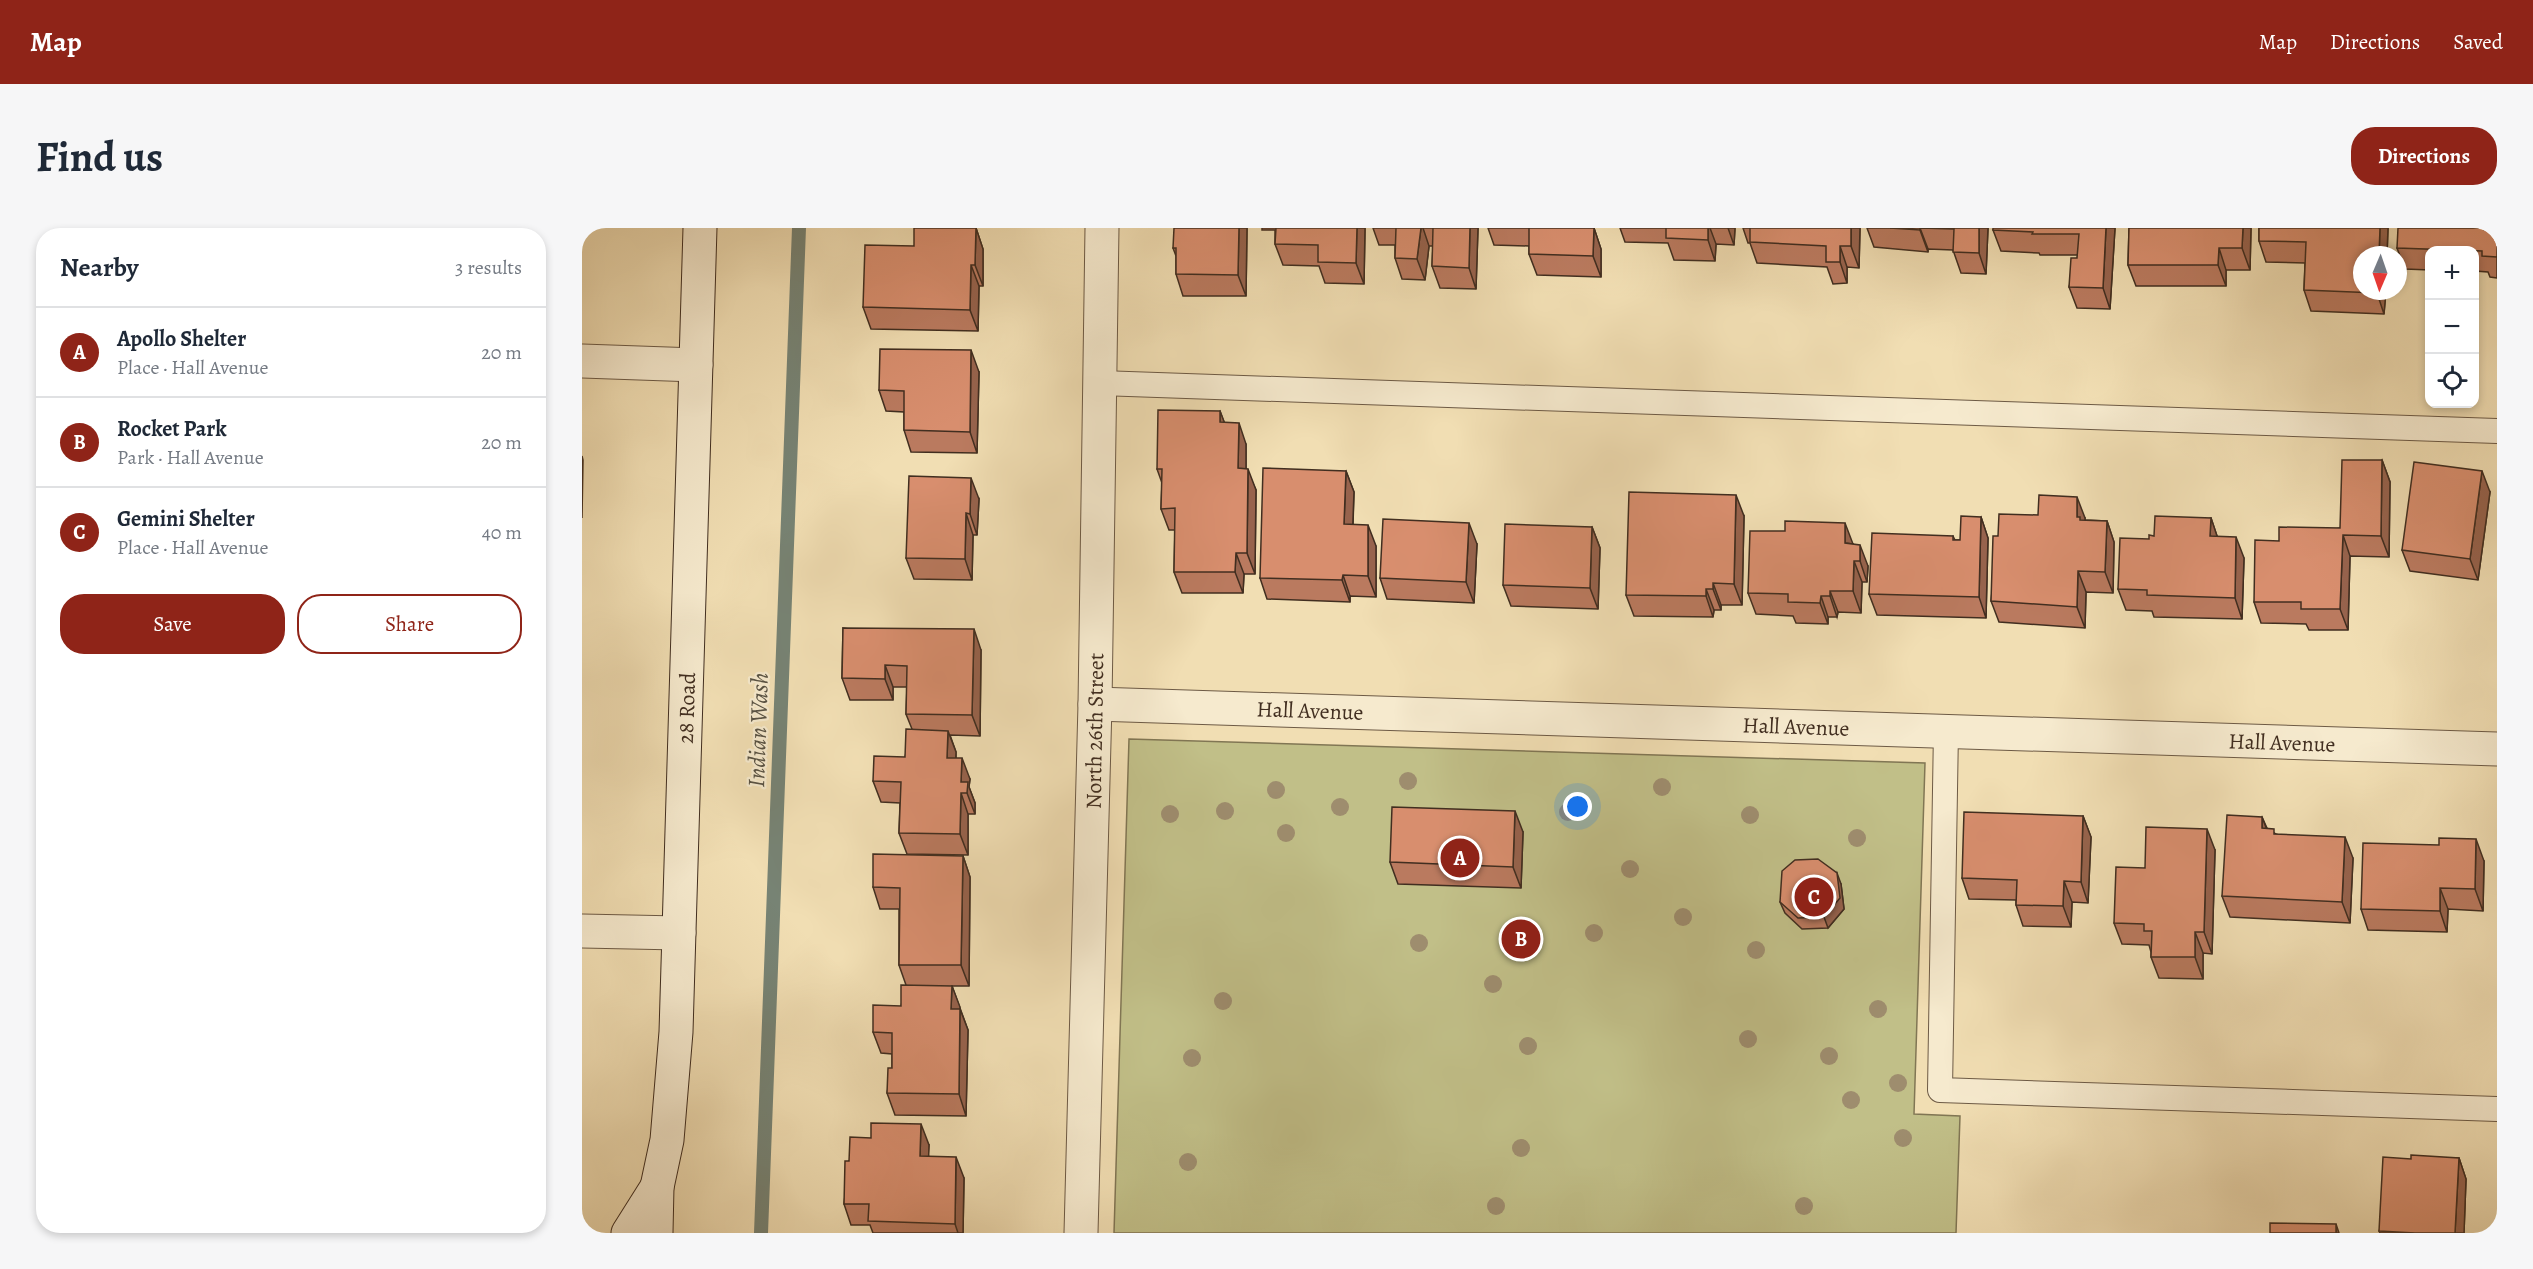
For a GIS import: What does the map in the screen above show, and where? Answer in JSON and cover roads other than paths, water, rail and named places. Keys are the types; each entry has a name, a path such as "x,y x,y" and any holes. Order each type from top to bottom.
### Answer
{"street":[{"name":"28 Road","path":"656,1233 657,1187 667,1140 672,1090 679,933 700,228"},
{"name":"North 26th Street","path":"1082,1233 1095,704 1102,228"},
{"path":"582,361 696,365"},
{"name":"Hall Avenue","path":"1095,704 2497,749"},
{"path":"582,931 679,933"},
{"name":"28 Road","path":"628,1233 657,1187"}],"lane":[{"path":"1100,383 2497,431"},
{"path":"1946,730 1940,1090 2497,1109"}],"waterway":[{"name":"Indian Wash","path":"761,1233 799,228"}],"place":[{"name":"Apollo Shelter","path":"1460,858"},
{"name":"Gemini Shelter","path":"1814,897"},
{"name":"Rocket Park","path":"1521,939"}]}
